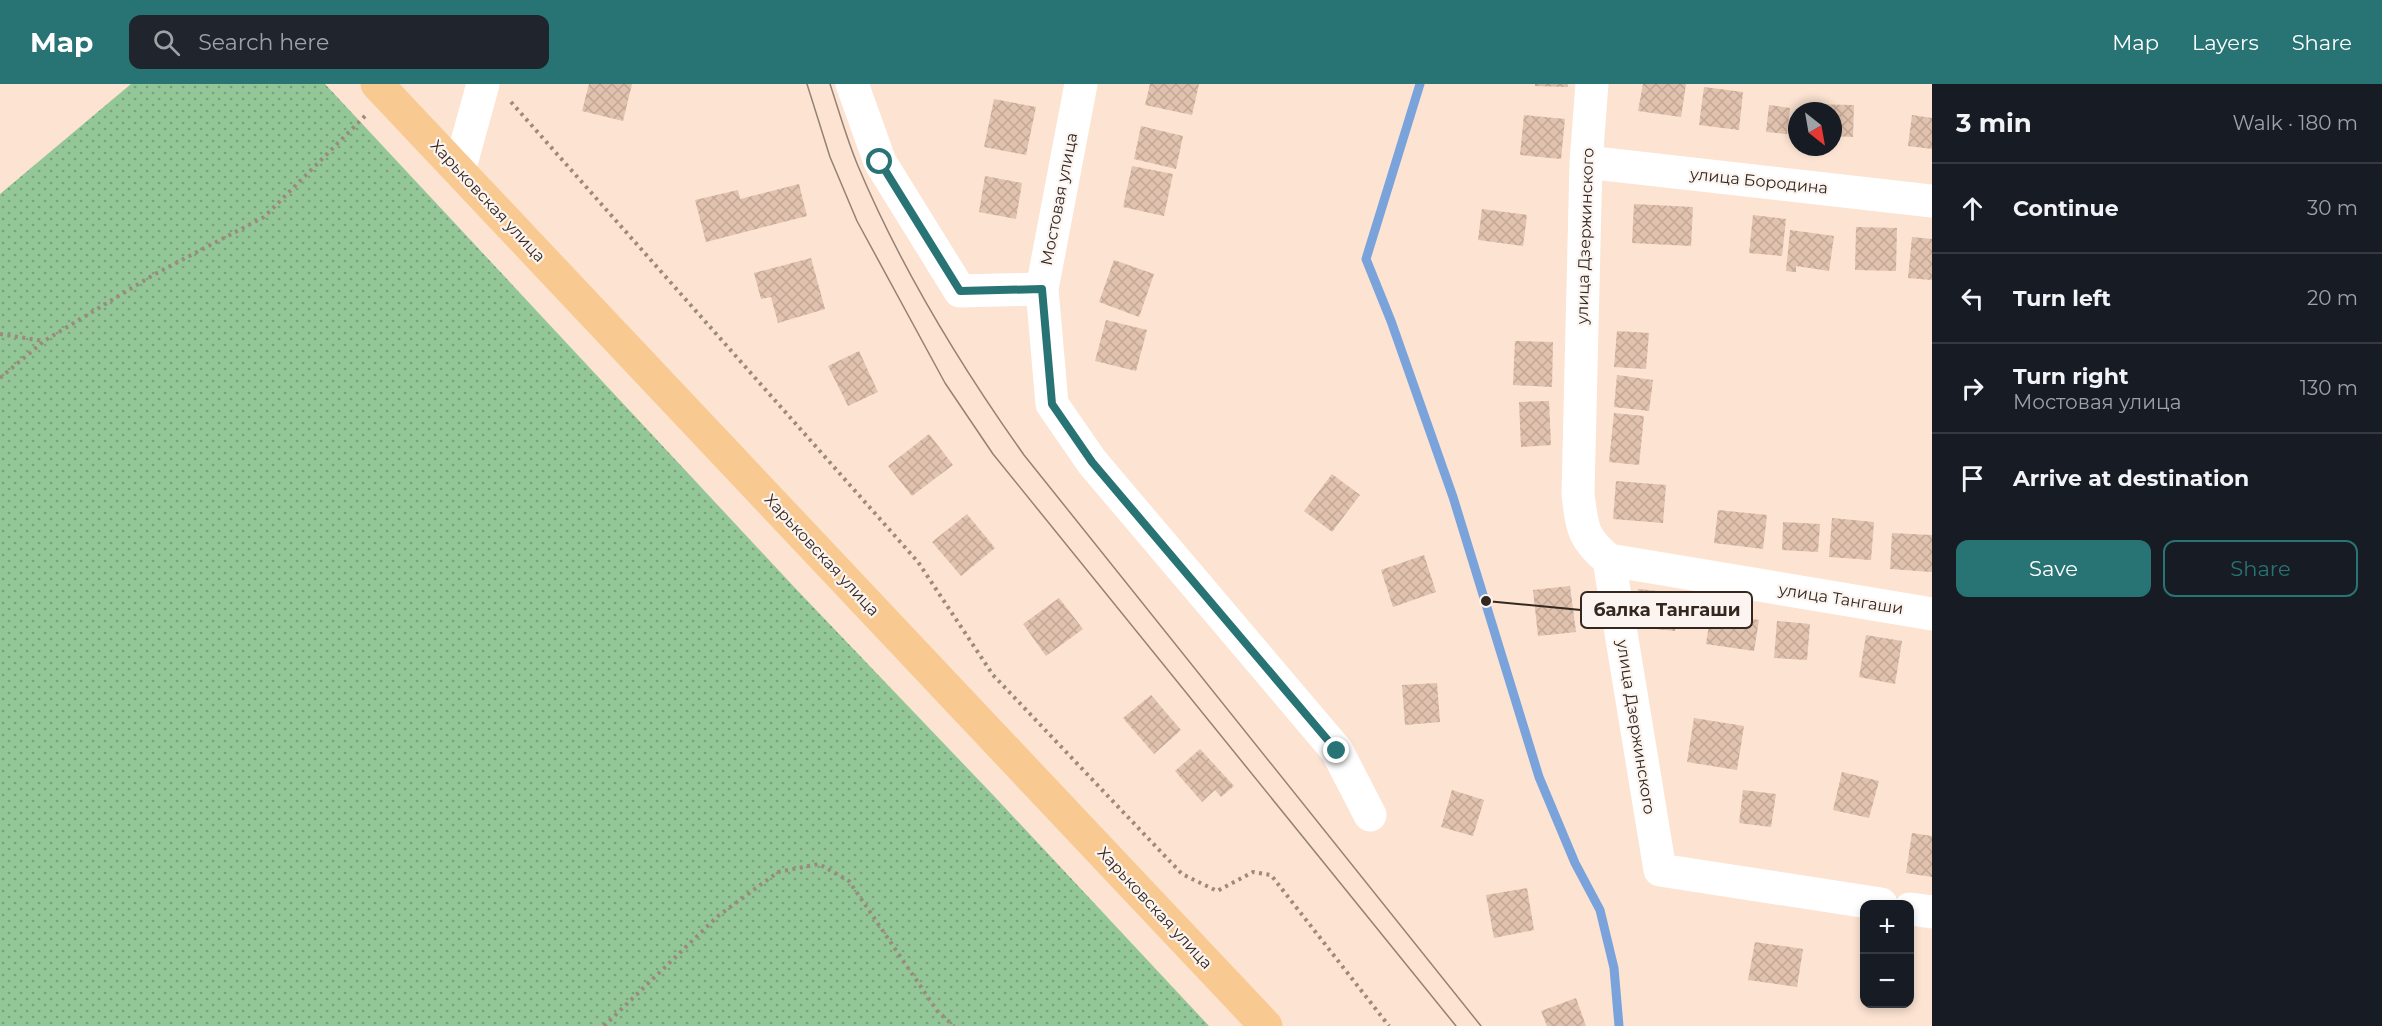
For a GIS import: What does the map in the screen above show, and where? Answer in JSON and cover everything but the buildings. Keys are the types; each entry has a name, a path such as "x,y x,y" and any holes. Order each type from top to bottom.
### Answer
{"main road":[{"name":"Харьковская улица","path":"382,89 1266,1026"}],"street":[{"path":"459,171 483,84"},
{"path":"852,84 880,162 960,291 1042,289"},
{"name":"Мостовая улица","path":"1081,84 1042,289 1052,404 1092,462 1337,751 1370,815"},
{"name":"улица Дзержинского","path":"1592,84 1586,162 1578,494 1582,529 1594,548 1609,560 1660,870 1860,901"},
{"name":"улица Бородина","path":"1586,162 1932,201"},
{"name":"улица Тангаши","path":"1609,560 1932,614"},
{"path":"1914,910 1932,912"}],"path":[{"path":"0,378 44,341 155,274 264,217 382,89"},
{"path":"511,102 918,562 993,675 1141,831 1182,874 1217,891 1253,872 1271,875 1389,1026"},
{"path":"0,334 44,341"},
{"path":"604,1026 726,910 778,872 819,864 849,880 938,1012 954,1026"}],"green space":[{"path":"131,84 325,84 796,589 1209,1026 0,1026 0,194"}],"waterway":[{"path":"1420,84 1366,259 1391,321 1453,497 1539,777 1575,863 1600,910 1614,968 1619,1026"}],"tram line":[{"path":"807,84 830,157 857,221 945,383 993,454 1456,1026"},
{"path":"830,84 854,156 893,242 933,315 1000,421 1024,455 1481,1026"}],"place":[{"name":"балка Тангаши","path":"1486,601"}],"route":[{"path":"880,162 960,291 1042,289 1052,404 1092,462 1337,751"}]}
